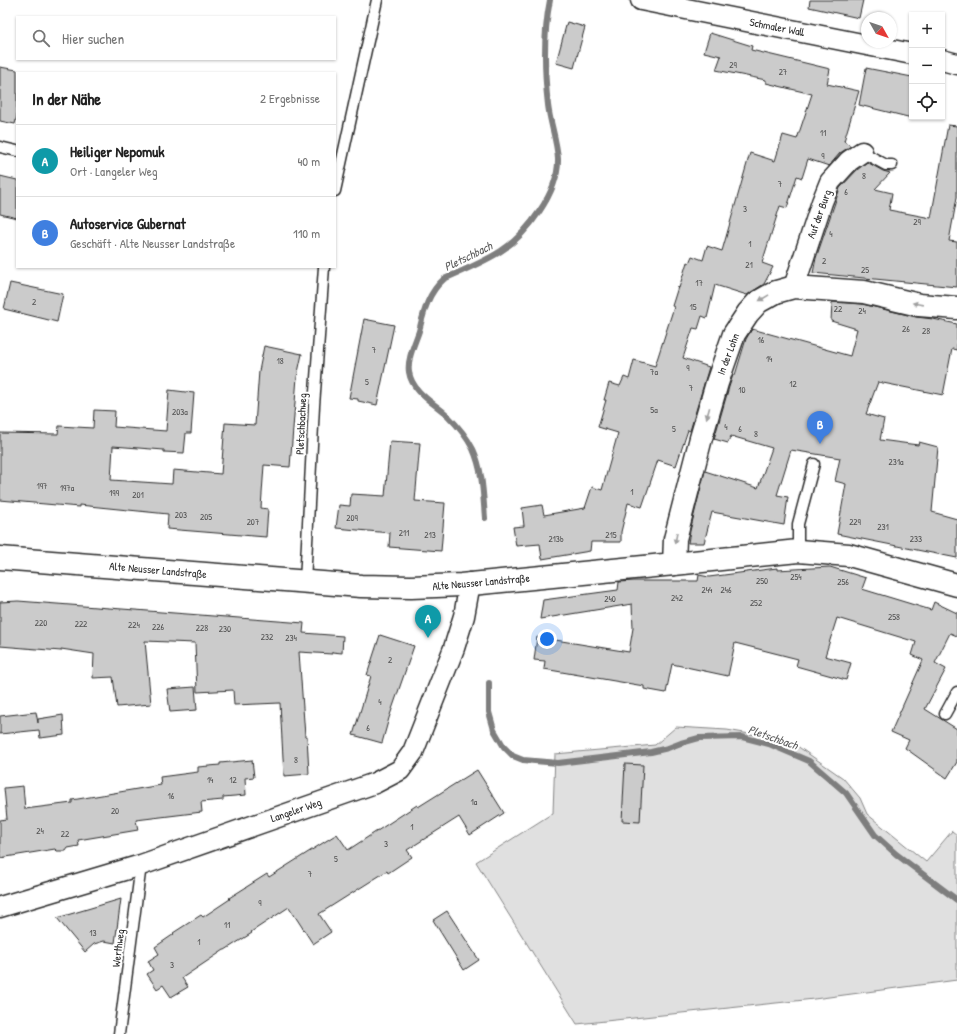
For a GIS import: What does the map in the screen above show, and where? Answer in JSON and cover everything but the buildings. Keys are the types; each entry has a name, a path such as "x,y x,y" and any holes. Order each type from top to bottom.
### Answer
{"main road":[{"name":"In der Lohn","path":"674,564 675,539 717,383 734,334 748,313 758,302 776,292 794,287 864,292 919,305 957,308"},
{"name":"Alte Neusser Landstraße","path":"0,558 361,586 411,587 461,585 798,550 849,555 957,585"}],"street":[{"name":"Schmaler Wall","path":"641,0 909,53"},
{"path":"945,61 957,64"},
{"name":"Auf der Burg","path":"794,287 830,182 849,161 862,152"},
{"name":"Langeler Weg","path":"0,907 141,865 288,812 375,783 400,770 413,752 454,648 464,616 470,583"}],"lane":[{"path":"336,186 377,0"},
{"path":"0,147 16,151"},
{"path":"862,152 886,165 892,165"},
{"name":"Pletschbachweg","path":"305,582 314,406 324,268"},
{"path":"798,550 798,524 814,464"},
{"path":"945,714 957,692"},
{"name":"Werthweg","path":"119,1034 141,865"}],"shaded area":[{"path":"676,727 727,730 790,741 843,778 860,798 867,814 926,862 952,831 957,835 957,980 814,999 577,1024 476,862 553,813 555,754 655,745"}],"waterway":[{"name":"Pletschbach","path":"485,518 481,474 473,449 465,435 458,427 414,385 409,372 409,362 427,303 434,290 444,279 487,259 511,244 540,211 553,185 557,172 558,159 548,105 545,66 545,39 550,0"},
{"name":"Pletschbach","path":"489,683 489,712 494,730 504,747 513,756 523,760 558,763 651,752 699,738 742,737 769,744 809,761 846,793 875,835 896,854 957,900"}],"place":[{"name":"Autoservice Gubernat","path":"820,444"},
{"name":"Heiliger Nepomuk","path":"428,638"}]}
